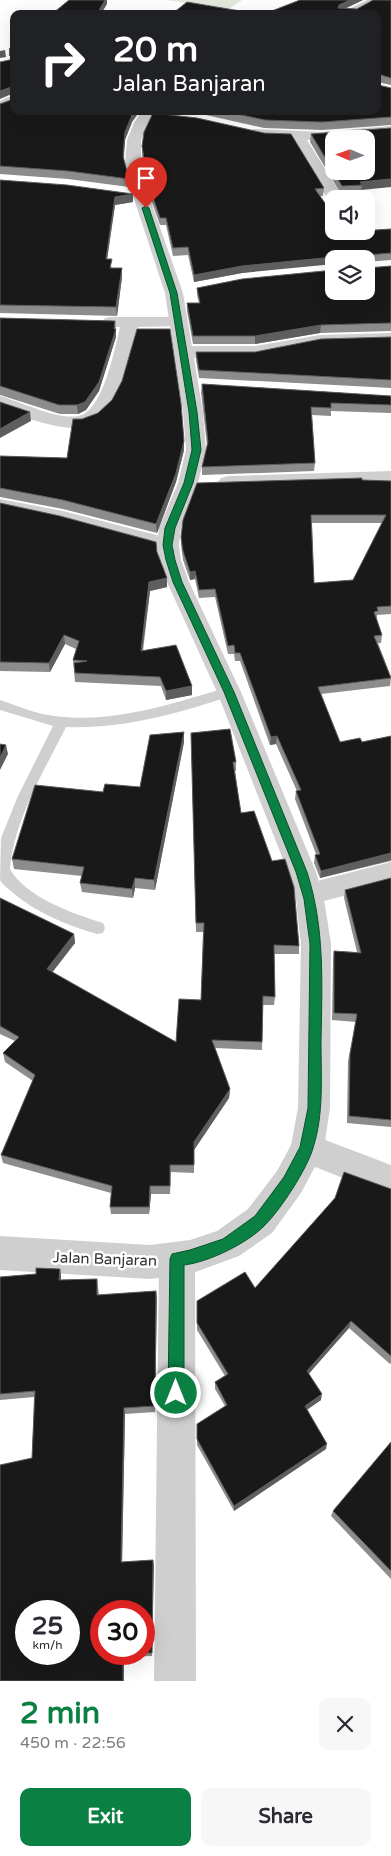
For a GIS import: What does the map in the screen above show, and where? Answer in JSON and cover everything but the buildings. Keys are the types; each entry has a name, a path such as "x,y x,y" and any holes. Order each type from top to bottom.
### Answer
{"street":[{"path":"354,10 377,0"},
{"path":"0,107 10,92"},
{"name":"Jalan Banjaran","path":"0,1253 150,1262 190,1257 227,1244 260,1221 288,1182 307,1148 314,1108 316,944 314,922 308,894 302,872 229,692 178,582 168,545 170,528 188,483 196,450 198,385 182,352 177,322 184,291 133,195 134,140 152,115"},
{"path":"244,130 264,134 297,136 391,130"},
{"path":"297,136 330,190"},
{"path":"93,322 177,322"},
{"path":"0,402 44,417 76,421 91,418 102,408 112,387 130,323"},
{"path":"182,352 255,352 320,340 391,338"},
{"path":"188,483 391,477"},
{"path":"0,505 63,517 168,545"},
{"path":"308,894 391,873"},
{"path":"307,1148 391,1181"},
{"path":"174,1681 177,1259"}],"lane":[{"path":"0,705 62,722 126,721 153,716 229,692"},
{"path":"62,722 3,837 1,864 7,879 26,896 85,925 97,928"}],"shaded area":[{"path":"167,0 242,0 227,10"}],"route":[{"path":"146,208 174,293 177,322 193,412 196,450 188,483 170,528 168,545 170,560 178,582 229,692 302,872 310,899 316,944 314,1108 307,1148 288,1182 260,1221 227,1244 190,1257 177,1259 176,1393"}]}
